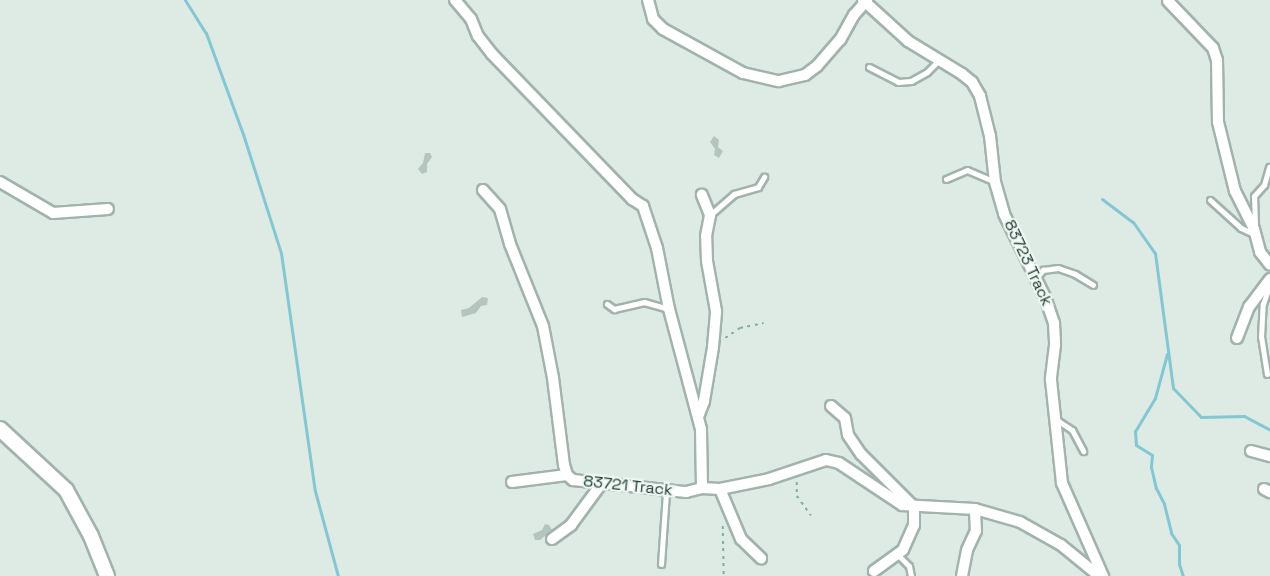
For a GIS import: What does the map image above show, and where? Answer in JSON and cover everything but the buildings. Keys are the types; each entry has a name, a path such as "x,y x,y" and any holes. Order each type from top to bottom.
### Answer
{"street":[{"path":"455,0 471,19 478,36 492,54 632,199 643,206 657,248 669,309 701,429 702,488"},
{"path":"648,0 653,19 663,29 743,73 779,81 805,75 818,66 829,54 865,1"},
{"name":"83723 Track","path":"865,1 908,41 962,74 980,96 990,136 995,182 1004,214 1045,297 1056,334 1051,380 1053,417 1062,483 1101,576"},
{"path":"1168,1 1213,48 1217,60 1218,122 1238,199 1255,232 1260,252 1270,265"},
{"path":"0,182 53,213 108,209"},
{"name":"83721 Track","path":"483,190 500,209 510,244 543,326 554,378 561,448 567,475 573,480 626,484 666,492 686,492 702,488 720,489 769,479 801,466 826,460 839,463 892,501 914,507 975,509 996,513 1042,532 1101,576"},
{"path":"698,417 707,386 716,311 707,261 706,236 710,215 702,195"},
{"path":"1237,339 1249,308 1270,281"},
{"path":"831,406 844,418 848,435 861,454 914,507 912,533 899,556 874,571"},
{"path":"0,429 66,490 91,536 106,576"},
{"path":"1251,451 1270,456"},
{"path":"512,482 567,475"},
{"path":"552,538 571,525 602,483"},
{"path":"720,489 741,539 761,558"},
{"path":"962,576 967,550 976,531 975,509"}],"lane":[{"path":"869,67 898,82 911,81 927,72 939,60"},
{"path":"1210,200 1241,228 1255,232 1254,196 1264,185 1269,167"},
{"path":"946,179 967,170 995,182"},
{"path":"710,215 734,195 758,187 764,177"},
{"path":"1036,278 1043,270 1058,268 1075,274 1093,285"},
{"path":"1267,374 1261,337 1263,304 1270,281"},
{"path":"607,303 614,309 644,302 669,309"},
{"path":"1053,417 1072,430 1083,451"},
{"path":"661,564 666,492"},
{"path":"899,556 909,566 911,576"}],"path":[{"path":"725,339 740,328 763,323"},
{"path":"801,466 796,485 797,496 811,515"},
{"path":"723,518 724,576"}],"waterway":[{"path":"185,0 206,33 243,134 281,253 315,491 338,576"},
{"path":"1102,199 1133,222 1155,253 1173,388 1201,417 1244,416 1270,430"},
{"path":"1167,354 1155,398 1135,431 1136,445 1152,455 1151,467 1156,488 1164,504 1171,533 1179,545 1179,564 1183,576"}]}
